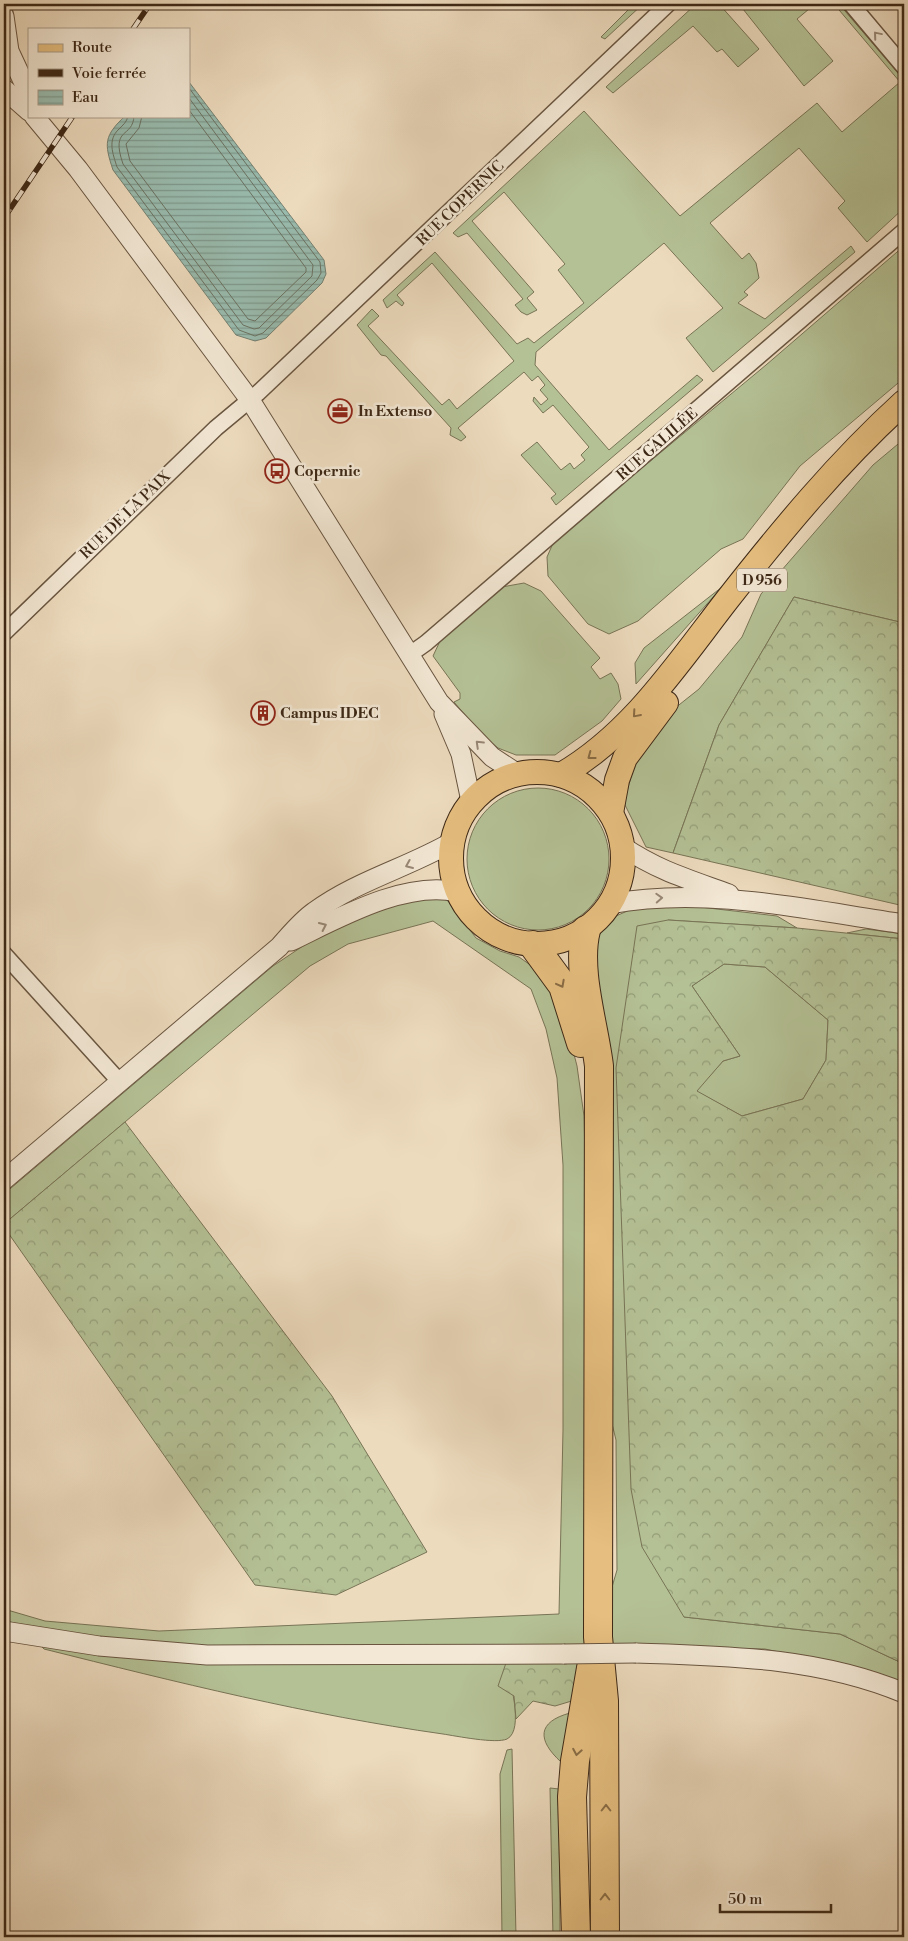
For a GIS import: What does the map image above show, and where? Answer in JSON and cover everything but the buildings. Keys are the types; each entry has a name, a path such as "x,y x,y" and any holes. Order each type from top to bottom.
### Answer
{"highway":[{"path":"586,930 582,957 599,1066 597,1122 598,1637 604,1710 605,1937"},
{"path":"533,945 563,986 580,1040 597,1122"},
{"path":"576,1937 573,1860 573,1781 590,1668 598,1637"}],"main road":[{"name":"D 956","path":"561,775 595,753 631,720 807,500 867,437 904,402"},
{"name":"D 956","path":"611,813 620,769 642,732 819,509 866,459 904,423"},
{"path":"540,772 561,775 581,784 598,796 611,813 619,829 623,847 623,867 619,886 610,904 586,930 569,938 551,943 533,945 509,940 488,929 470,913 457,892 451,867 452,842 459,820 472,802 485,789 500,780 518,774 540,772"}],"street":[{"path":"4,4 9,51 28,92"},
{"name":"RUE COPERNIC","path":"250,400 668,4"},
{"path":"851,4 904,67"},
{"path":"4,89 28,111"},
{"path":"40,120 250,400 439,702 461,754 472,802"},
{"name":"RUE GALILÉE","path":"409,655 426,643 904,230"},
{"name":"RUE DE LA PAIX","path":"4,633 216,428 250,400"},
{"path":"439,702 492,757 518,774"},
{"path":"4,1180 279,947 313,913 339,896 373,879 412,864 452,842"},
{"path":"623,847 666,872 746,900"},
{"path":"279,947 348,914 415,891 436,889 457,892"},
{"path":"610,904 661,897 746,900 904,924"},
{"path":"4,954 120,1082"},
{"path":"4,1632 99,1646 207,1654 636,1654 736,1657 800,1663 854,1675 904,1693"}],"green space":[{"path":"634,4 643,4 605,39 601,37"},
{"path":"696,4 719,4 759,49 738,67 722,49 717,52 693,26 613,93 606,87"},
{"path":"739,4 815,4 797,19 833,61 804,86"},
{"path":"834,4 839,4 904,80 904,208 867,242 838,208 845,201 799,148 710,223 742,259 749,253 756,263 759,278 744,292 748,295 738,303 765,319 851,246 855,252 713,372 686,338 723,308 664,243 536,352 535,365 609,450 697,375 703,380 556,505 551,498 556,494 521,455 537,442 561,470 570,463 574,469 585,460 581,455 589,447 553,405 543,413 533,401 534,397 541,405 548,399 540,390 545,385 538,376 532,381 524,372 458,428 466,437 461,441 450,435 451,428 386,356 381,355 357,325 372,309 379,316 368,326 442,405 449,399 457,409 514,361 432,263 397,295 404,303 402,306 396,301 387,308 383,300 435,252 517,344 528,338 534,343 584,303 558,270 565,264 504,192 472,221 534,292 527,298 537,310 527,315 521,312 515,305 523,299 467,233 458,237 453,233 584,111 680,216 817,103 842,132 900,82"},
{"path":"904,246 904,378 800,466 743,539 721,549 638,621 609,634 588,624 548,576 547,557 554,541 766,365"},
{"path":"904,439 904,623 794,597 719,725 673,853 646,847 624,803 633,769 655,724 699,689 742,637 761,594 873,465"},
{"path":"524,583 541,591 600,658 591,667 600,679 611,673 618,684 621,699 602,721 555,755 516,755 498,748 482,735 454,702 460,699 460,693 433,656 441,639 502,587"},
{"path":"722,587 636,684 635,663 644,648"},
{"path":"794,597 904,623 904,906 673,853 719,725"},
{"path":"538,788 565,794 577,800 588,809 597,820 603,832 609,859 603,886 597,898 588,909 577,918 565,924 538,930 511,924 499,918 488,909 479,898 473,886 467,859 473,832 479,820 488,809 499,800 511,794"},
{"path":"431,893 448,901 476,938 500,951 519,957 536,969 564,1015 577,1066 584,1116 587,1239 588,1607 584,1646 188,1648 4,1625 4,1609 45,1621 159,1631 559,1614 563,1430 563,1165 557,1078 546,1029 531,989 433,921 348,944 310,966 4,1224 4,1194 273,966 312,940 344,922"},
{"path":"691,906 777,916 797,928 668,920 684,1617 840,1634 904,1664 904,1688 843,1666 765,1649 608,1646 607,1604 617,1570 616,1440 606,1399 590,956 596,936 616,916 634,908"},
{"path":"668,920 797,928 904,939 904,1664 840,1634 684,1617 642,1547 631,1489 616,1068 637,926","holes":["724,964 765,967 828,1020 826,1060 803,1099 742,1116 697,1091 723,1061 740,1056 692,986"]},
{"path":"866,929 904,934 904,939 847,933"},
{"path":"724,964 765,967 828,1020 826,1060 803,1099 742,1116 696,1091 723,1061 740,1056 692,986"},
{"path":"125,1122 332,1396 427,1552 336,1595 255,1585 4,1227 4,1224"},
{"path":"41,1646 506,1663 514,1703 515,1725 512,1734 507,1739 494,1741 393,1726 242,1697 44,1649"},
{"path":"583,1662 575,1700 555,1706 533,1701 516,1719 514,1696 498,1686 506,1663"},
{"path":"570,1713 561,1762 548,1746 544,1733 551,1721"},
{"path":"512,1749 516,1937 502,1937 500,1774 507,1750"},
{"path":"550,1788 559,1789 560,1937 553,1937"}],"water":[{"path":"190,83 324,260 326,274 322,283 266,338 255,341 236,335 113,170 107,146 110,135 123,118 190,118"}],"railway":[{"path":"134,28 150,4"},
{"path":"4,218 72,118"}],"place":[{"name":"In Extenso","path":"340,411"},
{"name":"Copernic","path":"277,471"},
{"name":"Campus IDEC","path":"263,713"}]}
